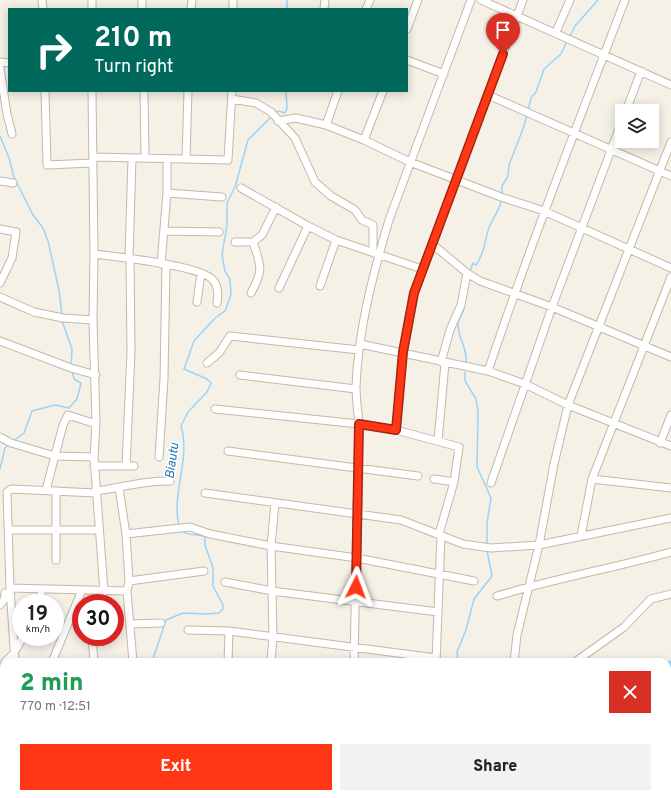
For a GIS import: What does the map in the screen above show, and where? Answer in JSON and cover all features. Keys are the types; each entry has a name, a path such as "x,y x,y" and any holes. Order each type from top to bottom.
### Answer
{"street":[{"path":"408,26 418,0"},
{"path":"354,658 359,424 356,390 359,347 376,254 471,0"},
{"path":"481,0 556,32 671,85"},
{"path":"396,430 403,352 414,293 523,0"},
{"path":"556,32 570,0"},
{"path":"488,371 514,293 544,211 575,134 625,0"},
{"path":"408,60 444,74"},
{"path":"0,68 7,114 12,134"},
{"path":"629,104 641,71"},
{"path":"45,92 48,165 93,160 132,158 228,160 232,92"},
{"path":"92,92 94,254 93,320 96,375 94,466 104,591 103,594"},
{"path":"144,92 145,158"},
{"path":"186,158 188,92"},
{"path":"326,125 338,92"},
{"path":"364,140 383,92"},
{"path":"488,95 527,114 671,176"},
{"path":"232,100 256,103 274,117 295,138 315,182 337,200 355,210 362,220 373,226 376,254"},
{"path":"274,117 296,118 326,125 364,140 410,162 502,198 544,211 671,268"},
{"path":"492,483 552,307 615,139"},
{"path":"514,658 517,635 568,405 661,172 671,142"},
{"path":"126,466 131,352 129,258 132,158"},
{"path":"159,457 164,379 163,264 167,193 167,159"},
{"path":"0,182 13,183"},
{"path":"241,188 336,240 422,269"},
{"path":"167,193 222,197"},
{"path":"235,242 253,242 262,235 276,207"},
{"path":"279,288 308,226"},
{"path":"0,229 16,232 12,258 0,283"},
{"path":"165,231 219,232"},
{"path":"320,286 336,240"},
{"path":"251,293 259,278 261,268 253,242"},
{"path":"432,244 480,281 552,307 643,347 671,357"},
{"path":"94,254 163,264 201,273 214,281 218,290 217,304"},
{"path":"197,302 201,273"},
{"path":"438,441 443,362 450,330 461,306 469,274"},
{"path":"581,536 592,479 671,277"},
{"path":"0,297 34,312 61,317 93,320"},
{"path":"206,363 219,353 230,336 403,352 488,371 525,384 568,405 660,443 671,446"},
{"path":"0,341 71,368 96,375"},
{"path":"240,375 356,390"},
{"path":"215,409 359,424 396,430 459,447 454,482 440,535 436,658"},
{"path":"660,443 671,414"},
{"path":"46,490 63,425 68,415 96,424"},
{"path":"0,437 11,443 54,456 94,457"},
{"path":"228,451 418,476"},
{"path":"94,466 134,466"},
{"path":"434,479 454,482"},
{"path":"592,479 671,488"},
{"path":"15,658 6,591 8,530 7,492 11,489 95,492 151,480 170,481"},
{"path":"119,488 126,534 129,581 127,591 133,658"},
{"path":"56,490 56,560"},
{"path":"205,493 401,520 463,544 488,548 538,545 671,518"},
{"path":"271,658 273,637 271,546 275,503"},
{"path":"126,534 190,527 210,534 271,546 357,558 474,581"},
{"path":"8,530 99,530"},
{"path":"497,596 671,552"},
{"path":"129,581 204,571"},
{"path":"225,582 272,591 438,612"},
{"path":"6,591 42,589 127,591"},
{"path":"41,594 42,589"},
{"path":"54,658 82,590"},
{"path":"0,605 4,600 6,591"},
{"path":"581,658 624,627 650,599 671,594"},
{"path":"131,624 161,623"},
{"path":"188,630 229,631 354,647 423,658"},
{"path":"228,658 229,631"},
{"path":"8,658 14,653 18,646"},
{"path":"93,646 94,658"}],"waterway":[{"name":"Biautu","path":"287,0 287,8"},
{"path":"569,38 575,26 598,0"},
{"path":"528,111 531,98 536,92 544,69 561,54 567,41"},
{"name":"Biautu","path":"275,113 278,111 285,113 287,108 286,92"},
{"path":"502,196 502,186 508,176 509,165 527,114"},
{"name":"Biautu","path":"179,526 177,501 184,451 181,426 188,412 207,392 211,383 207,379 184,369 194,341 215,318 225,311 231,295 230,279 225,271 222,255 227,225 227,203 235,187 248,140 272,116"},
{"path":"0,136 9,158 14,177 33,215 43,228 48,241 59,290 62,315"},
{"path":"470,271 473,263 476,265 480,259 484,249 487,233 499,209 502,199"},
{"path":"464,306 459,319 458,330 466,353 466,364"},
{"path":"62,321 72,349 71,366"},
{"path":"13,441 24,433 32,411 55,405 69,408 77,399 81,383 74,379 72,371"},
{"path":"465,372 465,381 476,399 478,411 477,467 491,498 487,523 487,544"},
{"path":"0,469 5,448 8,445"},
{"name":"Biautu","path":"153,658 166,620 183,613 219,613 223,609 223,605 213,586 213,568 205,545 205,537 187,534 182,531"},
{"path":"458,658 457,652 466,630 474,599 492,576 487,550"}],"route":[{"path":"356,587 359,424 396,430 403,352 414,293 503,54"}]}
